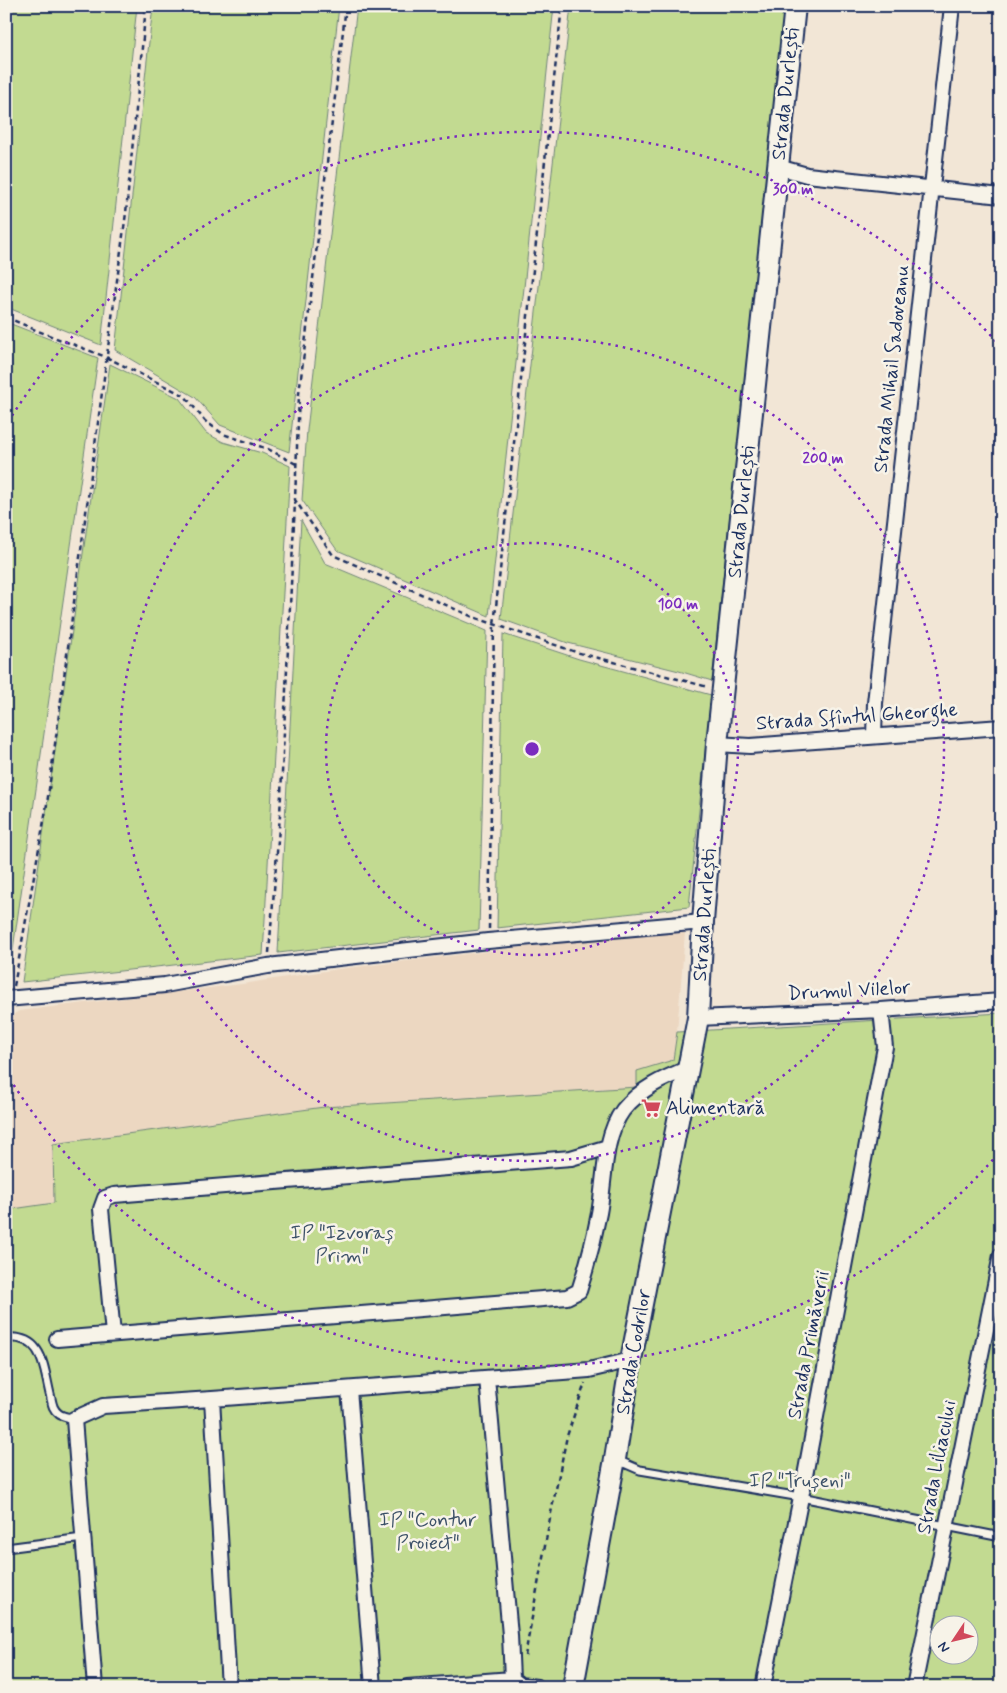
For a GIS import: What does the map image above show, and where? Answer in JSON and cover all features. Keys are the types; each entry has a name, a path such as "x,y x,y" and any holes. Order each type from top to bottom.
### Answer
{"street":[{"name":"Strada Durlești","path":"698,1018 703,922 717,744 795,6"},
{"name":"Strada Mihail Sadoveanu","path":"874,736 875,703 952,6"},
{"path":"778,167 807,175 1001,196"},
{"name":"Strada Sfîntul Gheorghe","path":"717,744 750,746 1001,727"},
{"path":"9,998 165,985 268,966 488,941 703,922"},
{"name":"Drumul Vilelor","path":"698,1018 881,1010 1001,1001"},
{"name":"Strada Primăverii","path":"763,1687 801,1497 885,1047 881,1010"},
{"name":"Strada Codrilor","path":"573,1687 615,1459 631,1360 690,1068 698,1018"},
{"path":"57,1339 567,1297 579,1291 583,1277 599,1214 608,1147 617,1122 623,1111 638,1095 656,1082 690,1068"},
{"path":"113,1334 102,1209 105,1198 114,1194 571,1158 608,1147"},
{"name":"Strada Liliacului","path":"914,1687 1001,1256"},
{"path":"95,1687 74,1419 103,1406 212,1400 589,1370 631,1360"},
{"path":"487,1378 510,1635 517,1684"},
{"path":"349,1389 373,1687"},
{"path":"212,1400 229,1687"},
{"path":"407,1687 517,1684 538,1687"}],"lane":[{"path":"6,1338 21,1337 37,1348 53,1407 60,1415 74,1419"},
{"path":"615,1459 640,1470 801,1497 1001,1537"},
{"path":"6,1548 83,1538"}],"path":[{"path":"9,998 47,804 126,213 146,6"},
{"path":"268,966 280,815 300,394 346,6"},
{"path":"488,941 494,625 562,6"},
{"path":"6,317 106,357 185,396 205,421 223,434 268,448 296,464"},
{"path":"295,500 333,555 494,625 576,652 724,692"},
{"path":"525,1656 567,1436 589,1370"}],"shaded area":[{"path":"685,933 673,1060 637,1071 637,1087 324,1107 53,1144 54,1203 6,1210 6,1022 11,1023 14,1014 19,1011 242,984 338,969 619,936"}],"green space":[{"path":"6,6 137,6 101,345 6,307"},
{"path":"153,6 339,6 289,452 220,425 195,397 115,350"},
{"path":"357,6 554,6 489,616 337,550 302,500 307,430"},
{"path":"571,6 785,6 712,681 568,643 501,619"},
{"path":"6,322 98,358 8,984 6,984"},
{"path":"110,364 179,398 206,433 223,442 262,453 290,466 263,955 22,982"},
{"path":"301,520 325,563 487,631 479,930 278,953"},
{"path":"503,634 579,659 711,695 689,907 497,928"},
{"path":"1001,1013 1001,1687 6,1687 6,1210 54,1203 53,1144 324,1107 637,1087 637,1071 673,1060 677,1032"}],"place":[{"name":"Alimentară","path":"651,1108"}],"park label":[{"name":"IP \"Izvoraș Prim\"","path":"342,1244"},
{"name":"IP \"Trușeni\"","path":"800,1481"},
{"name":"IP \"Contur Proiect\"","path":"428,1532"}]}
